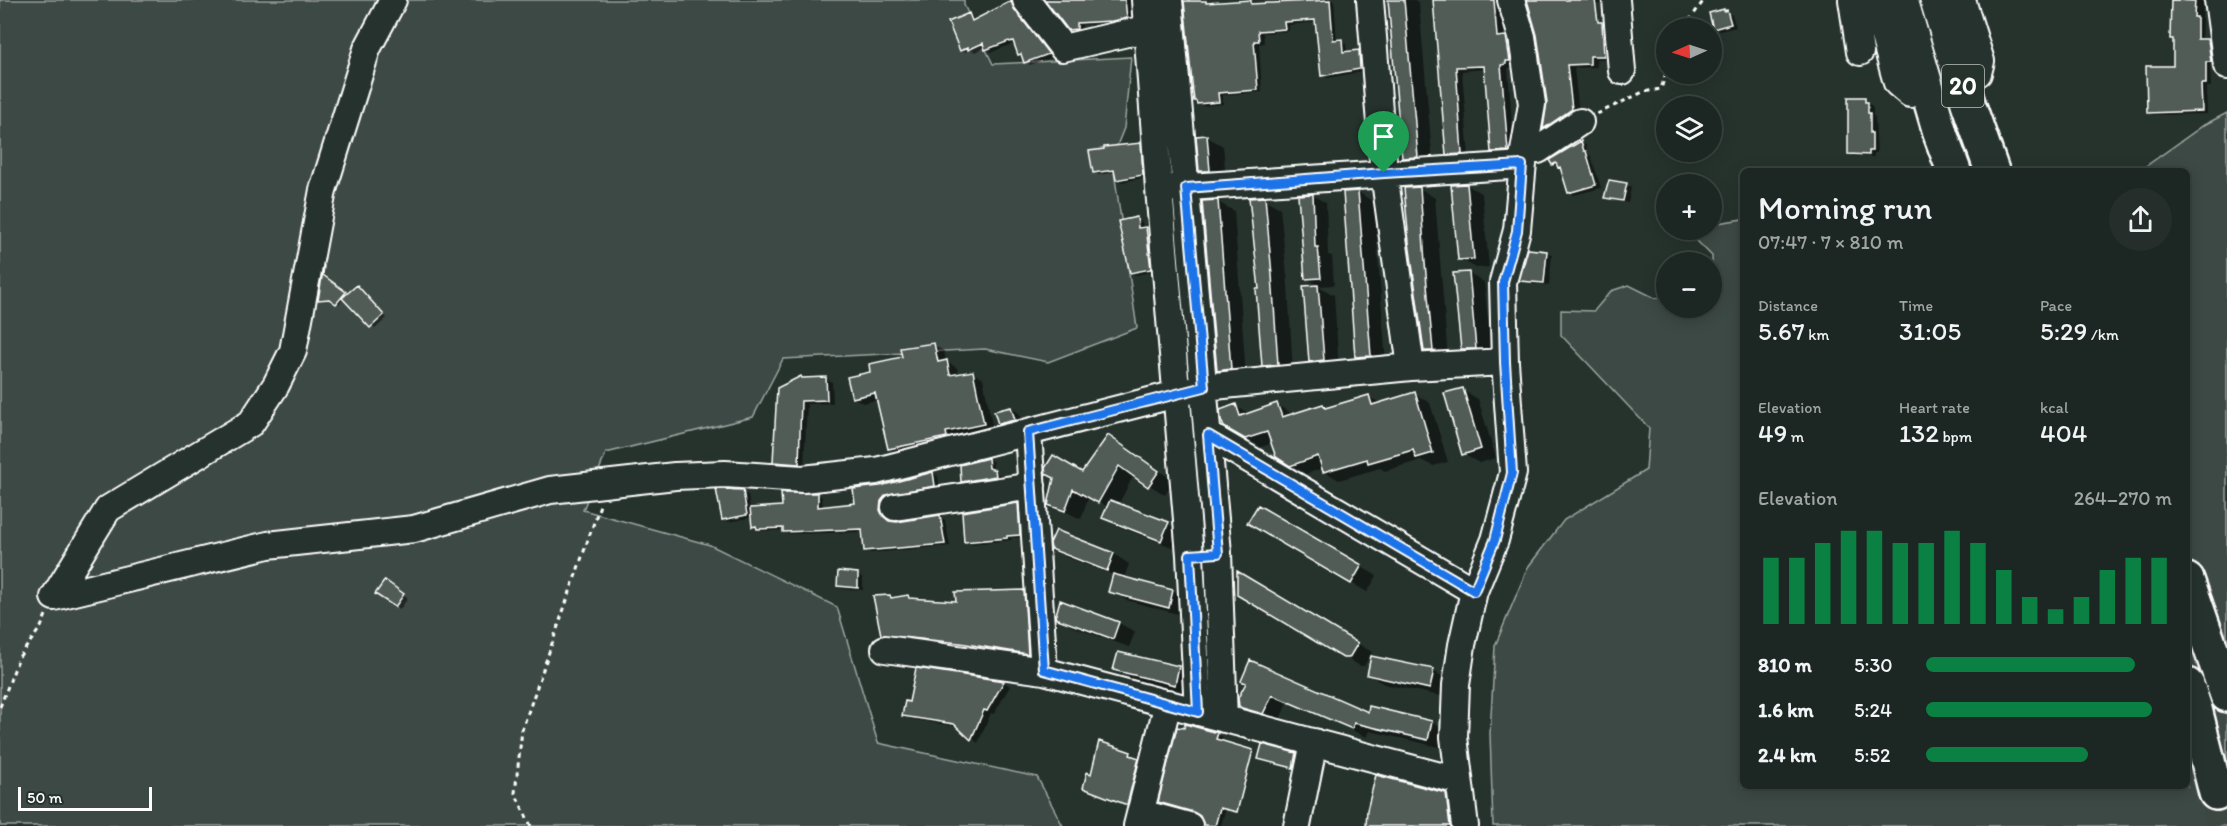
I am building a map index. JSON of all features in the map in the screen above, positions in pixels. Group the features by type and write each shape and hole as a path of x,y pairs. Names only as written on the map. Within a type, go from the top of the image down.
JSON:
{"highway":[{"name":"20","path":"1901,0 1941,136 1953,168"},
{"name":"20","path":"1937,0 1968,103 1991,168"},
{"path":"2190,589 2227,695"},
{"path":"2190,694 2216,793"}],"street":[{"path":"54,597 108,509 251,423 276,385 293,351 323,190 367,49 393,0"},
{"path":"1026,0 1063,48 1140,30 1158,8"},
{"path":"1370,0 1384,173 1411,367"},
{"path":"1465,826 1454,737 1456,685 1474,591 1495,540 1512,473 1503,282 1517,231 1523,158 1532,104 1522,37 1511,0"},
{"path":"1616,0 1622,71"},
{"path":"1852,0 1860,52"},
{"path":"1874,0 1897,83 1910,94"},
{"path":"1962,0 1981,62 1978,73"},
{"path":"2218,0 2227,66"},
{"path":"1158,8 1186,188 1218,553 1224,719"},
{"path":"1158,8 1159,189 1190,555 1198,712"},
{"path":"1159,189 1384,173 1523,158 1580,122"},
{"path":"54,597 268,545 414,529 550,490 725,474 803,479 876,471 1204,387 1411,367 1505,362"},
{"path":"1028,432 1044,670"},
{"path":"1208,435 1474,591"},
{"path":"895,507 1032,486"},
{"path":"1190,555 1218,553"},
{"path":"885,650 1044,670 1459,780"},
{"path":"1168,703 1139,820 1189,826"},
{"path":"1297,826 1314,742"}],"path":[{"path":"1691,18 1704,0"},
{"path":"1580,122 1643,92 1660,89 1662,84"},
{"path":"531,826 515,793 522,729 607,483"},
{"path":"0,707 19,657 40,627 54,597"}],"shaded area":[{"path":"0,0 964,0 964,5 993,64 1131,57 1124,128 1112,158 1137,328 1048,362 985,349 783,359 753,417 606,453 583,510 710,545 837,607 878,743 1037,777 1063,826 0,826"},
{"path":"2227,113 2227,826 1493,826 1490,733 1495,646 1528,567 1564,520 1646,470 1649,428 1561,335 1561,310 1594,311 1611,291 1629,285 1656,298 1656,318 1722,318 1722,252 1708,252 1696,240 1722,240 1722,222 1740,219 1740,789 2190,789 2190,168 2143,168 2204,125"}],"building":[{"path":"1045,0 1125,0 1127,18 1077,23 1077,29 1068,30"},
{"path":"1251,0 1251,4 1330,0 1333,40 1342,39 1343,52 1359,50 1360,69 1321,76 1315,20 1284,22 1285,29 1258,31 1259,41 1254,41 1258,90 1218,93 1219,102 1197,104 1194,101 1184,1 1206,1 1206,3"},
{"path":"1388,0 1404,0 1418,157 1402,158"},
{"path":"1433,0 1494,0 1497,37 1506,36 1510,61 1501,65 1508,151 1491,152 1484,66 1456,67 1462,154 1446,155"},
{"path":"1527,0 1595,0 1598,22 1602,22 1604,56 1590,56 1590,64 1567,65 1572,109 1543,129 1547,102 1537,35"},
{"path":"2171,0 2195,1 2194,17 2197,17 2197,39 2208,39 2211,62 2206,62 2206,84 2201,84 2202,111 2147,113 2146,66 2173,66 2173,39 2170,39"},
{"path":"1011,1 1014,9 1049,54 1024,63 1013,41 985,50 983,43 960,51 948,22 969,13 972,21"},
{"path":"1727,10 1731,24 1722,26 1722,18 1710,18 1709,13"},
{"path":"1848,97 1865,97 1865,102 1868,102 1870,133 1872,133 1872,151 1869,151 1869,155 1848,154"},
{"path":"1207,135 1210,171 1199,171 1196,136"},
{"path":"1581,141 1596,185 1568,193 1560,167 1558,168 1556,163 1552,165 1549,160"},
{"path":"1141,143 1143,175 1116,180 1114,170 1093,173 1089,151"},
{"path":"1609,180 1627,183 1623,201 1604,198"},
{"path":"1467,184 1474,259 1458,260 1451,185"},
{"path":"1420,187 1433,351 1424,351 1404,188"},
{"path":"1358,191 1371,356 1355,357 1343,192"},
{"path":"1313,194 1315,247 1318,247 1321,278 1305,279 1298,195"},
{"path":"1265,197 1278,365 1262,366 1256,289 1259,289 1249,198"},
{"path":"1218,200 1231,369 1217,371 1202,201"},
{"path":"1137,217 1138,228 1146,227 1151,269 1130,273 1118,221"},
{"path":"1528,249 1547,251 1544,283 1519,281"},
{"path":"324,265 323,275 346,292 336,304 329,299 318,300"},
{"path":"1469,272 1476,349 1461,349 1453,273"},
{"path":"357,285 384,315 370,328 342,298"},
{"path":"1318,285 1324,360 1309,362 1303,286"},
{"path":"934,343 938,362 947,360 950,375 973,371 984,424 946,432 947,437 888,449 875,393 852,398 847,377 870,372 869,364 902,357 900,348"},
{"path":"801,376 802,378 826,377 827,400 801,401 799,464 773,462 777,388"},
{"path":"1463,388 1481,449 1462,455 1444,393"},
{"path":"1415,392 1433,453 1416,458 1413,450 1368,463 1367,459 1323,472 1318,456 1290,466 1276,457 1267,432 1245,439 1224,427 1221,420 1220,410 1236,404 1240,416 1277,403 1282,417 1323,404 1325,408 1369,395 1372,405"},
{"path":"1011,407 1015,420 998,424 994,411"},
{"path":"1108,435 1159,471 1148,487 1119,466 1098,503 1073,489 1065,511 1048,505 1054,478 1046,474 1045,468 1053,455 1082,472"},
{"path":"988,458 989,468 995,470 996,476 961,482 960,465"},
{"path":"933,472 935,486 886,495 881,501 880,510 889,521 897,522 940,515 945,544 864,551 862,529 783,532 783,528 757,529 756,526 752,527 750,508 782,506 781,493 818,493 818,507 855,503 853,489 880,486"},
{"path":"716,489 743,490 747,515 722,520"},
{"path":"1110,500 1169,522 1161,541 1102,518"},
{"path":"1018,503 1020,535 964,542 962,512"},
{"path":"1258,505 1362,565 1351,584 1247,523"},
{"path":"1056,530 1114,553 1107,571 1051,549 1050,543"},
{"path":"838,571 858,573 858,588 837,586"},
{"path":"1237,571 1358,643 1349,658 1343,658 1237,595"},
{"path":"1113,574 1173,590 1169,608 1108,592"},
{"path":"385,580 404,594 395,607 375,594"},
{"path":"1024,590 1028,654 960,643 881,635 873,596 890,595 891,598 908,595 909,598 956,601 955,592"},
{"path":"1060,600 1119,622 1113,639 1055,618"},
{"path":"1118,652 1179,666 1175,685 1113,670"},
{"path":"1371,656 1434,669 1430,689 1367,675"},
{"path":"1250,660 1368,712 1369,706 1432,721 1428,740 1354,723 1352,729 1272,695 1263,714 1242,708 1239,706 1238,698 1246,683 1241,681"},
{"path":"916,668 1004,681 987,711 984,710 971,740 954,724 902,716 905,701 909,702"},
{"path":"1185,724 1218,733 1216,739 1253,750 1237,812 1220,808 1215,826 1204,825 1200,816 1193,812 1158,802 1177,727 1184,728"},
{"path":"1099,741 1131,752 1130,755 1139,758 1127,805 1083,788 1087,772 1091,774"},
{"path":"1262,744 1296,753 1293,768 1258,759"},
{"path":"1376,775 1446,793 1450,826 1366,826 1367,810"}],"tunnel":[{"path":"2216,793 2222,826"}],"route":[{"path":"1522,165 1517,231 1503,282 1512,473 1495,540 1474,591 1208,435 1218,553 1190,555 1198,712 1044,670 1028,432 1204,387 1186,188 1384,173 1522,165"}]}
